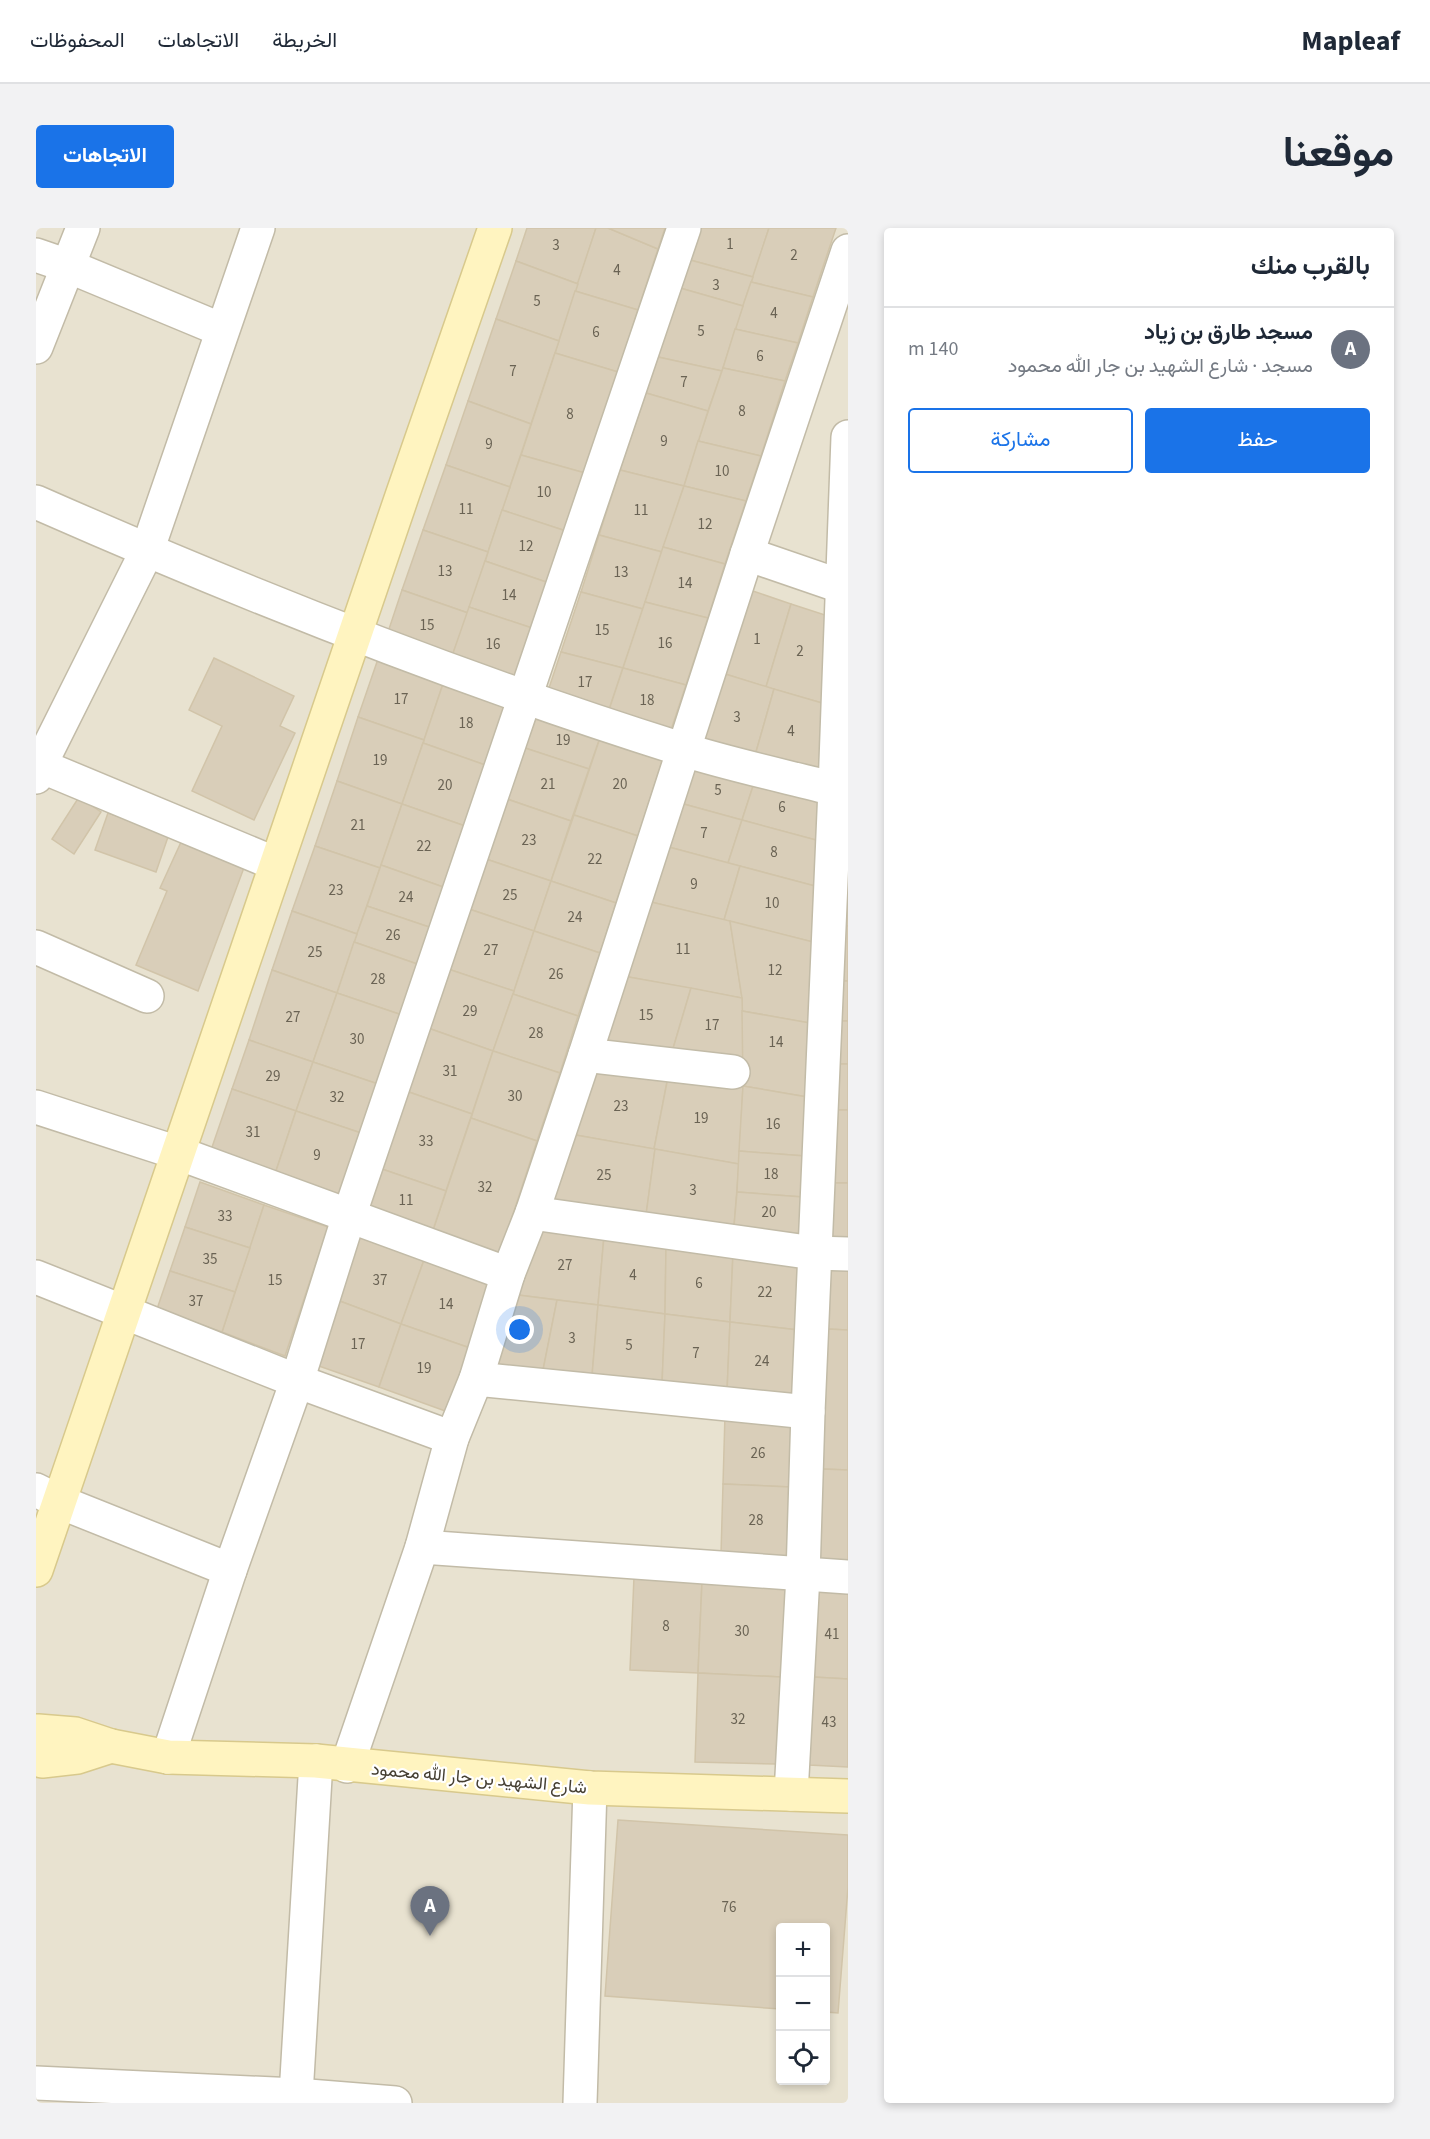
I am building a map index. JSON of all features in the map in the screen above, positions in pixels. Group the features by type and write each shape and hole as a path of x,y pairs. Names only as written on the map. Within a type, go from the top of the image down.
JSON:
{"street":[{"path":"36,347 82,228"},
{"path":"258,228 147,551 37,769 276,864"},
{"path":"36,1570 48,1496 124,1312 495,228"},
{"path":"168,1757 230,1570 297,1381 349,1216 684,228"},
{"path":"296,2095 331,1763 422,1547 452,1438 476,1379 508,1274 532,1213 848,251"},
{"path":"36,255 222,330"},
{"path":"791,1794 803,1575 814,1253 842,789 843,587 848,437"},
{"path":"36,502 147,551 355,634 526,698 684,750 842,789"},
{"path":"747,554 843,587"},
{"path":"36,947 147,996"},
{"path":"585,1054 733,1072"},
{"path":"37,1110 178,1153 508,1274"},
{"path":"532,1213 814,1253 848,1254"},
{"path":"36,1277 297,1381 452,1438"},
{"path":"476,1379 807,1412"},
{"path":"48,1496 230,1570"},
{"path":"422,1547 848,1577"},
{"name":"شارع الشهيد بن جار الله محمود","path":"38,1748 77,1757 111,1746 168,1757 331,1763 590,1788 848,1796"},
{"path":"580,2103 590,1788"},
{"path":"36,2083 296,2095 395,2103"}],"shaded area":[{"path":"36,228 848,228 848,2103 36,2103"}],"building":[{"path":"527,228 596,228 578,284 516,261"},
{"path":"596,228 608,228 658,249 638,310 575,291"},
{"path":"608,228 665,228 658,249"},
{"path":"700,228 769,228 753,277 690,260"},
{"path":"769,228 836,228 813,297 751,282"},
{"path":"690,260 753,277 743,306 680,288"},
{"path":"516,261 578,284 559,341 496,319"},
{"path":"751,282 813,297 798,343 735,329"},
{"path":"680,288 743,306 722,371 658,357"},
{"path":"575,291 638,310 618,372 555,353"},
{"path":"496,319 559,341 531,424 468,401"},
{"path":"735,329 798,343 785,381 723,368"},
{"path":"555,353 618,372 585,473 521,455"},
{"path":"658,357 722,371 708,411 646,393"},
{"path":"723,368 785,381 761,456 698,441"},
{"path":"646,393 708,411 684,486 620,470"},
{"path":"468,401 531,424 510,487 446,465"},
{"path":"698,441 761,456 746,501 684,486"},
{"path":"521,455 585,473 566,531 502,510"},
{"path":"446,465 510,487 488,552 423,530"},
{"path":"620,470 684,486 662,552 599,535"},
{"path":"684,486 746,501 725,564 663,547"},
{"path":"502,510 566,531 549,583 485,561"},
{"path":"423,530 488,552 468,613 402,590"},
{"path":"599,535 662,552 643,609 581,592"},
{"path":"663,547 725,564 708,618 645,602"},
{"path":"485,561 549,583 535,629 469,607"},
{"path":"402,590 468,613 451,659 386,638"},
{"path":"750,590 791,604 766,687 722,673"},
{"path":"581,592 643,609 623,668 561,652"},
{"path":"645,602 708,618 686,685 623,668"},
{"path":"791,604 825,615 822,703 766,687"},
{"path":"469,607 535,629 517,682 451,659"},
{"path":"561,652 623,668 607,716 546,697"},
{"path":"214,658 294,696 280,726 295,733 254,820 192,791 222,726 189,710"},
{"path":"378,659 444,681 424,740 358,717"},
{"path":"623,668 686,685 669,736 607,716"},
{"path":"722,673 774,689 754,759 699,744"},
{"path":"444,681 510,704 488,766 423,743"},
{"path":"774,689 822,703 820,777 754,759"},
{"path":"538,712 602,732 589,769 525,748"},
{"path":"358,717 424,740 402,804 337,781"},
{"path":"602,732 665,752 638,836 574,815"},
{"path":"423,743 488,766 468,827 402,804"},
{"path":"525,748 589,769 571,821 507,799"},
{"path":"694,760 756,777 742,820 680,803"},
{"path":"756,777 819,794 816,840 742,820"},
{"path":"337,781 402,804 380,868 315,846"},
{"path":"79,797 101,812 74,854 52,839"},
{"path":"507,799 571,821 551,881 486,859"},
{"path":"680,803 742,820 728,863 665,846"},
{"path":"402,804 468,827 446,888 381,865"},
{"path":"108,813 169,834 156,872 95,850"},
{"path":"574,815 638,836 616,903 551,881"},
{"path":"742,820 816,840 815,886 728,863"},
{"path":"182,840 245,865 198,991 136,965 167,891 160,888"},
{"path":"315,846 380,868 357,934 292,911"},
{"path":"665,846 740,866 724,920 647,901"},
{"path":"848,857 848,926 844,926"},
{"path":"486,859 551,881 534,931 469,909"},
{"path":"381,865 446,888 432,928 367,906"},
{"path":"740,866 815,886 813,942 724,920"},
{"path":"551,881 616,903 600,953 534,931"},
{"path":"647,901 730,921 742,998 623,976"},
{"path":"367,906 432,928 420,965 354,942"},
{"path":"469,909 534,931 514,991 448,969"},
{"path":"292,911 357,934 337,993 272,970"},
{"path":"730,921 813,942 810,1023 742,1011"},
{"path":"844,926 848,926 848,981 842,981"},
{"path":"534,931 600,953 578,1016 513,994"},
{"path":"354,942 420,965 402,1015 337,993"},
{"path":"448,969 514,991 493,1051 428,1028"},
{"path":"272,970 337,993 313,1062 249,1040"},
{"path":"623,976 691,988 672,1052 601,1042"},
{"path":"842,981 848,981 848,1021 840,1021"},
{"path":"691,988 742,998 744,1062 672,1052"},
{"path":"337,993 402,1015 378,1084 313,1062"},
{"path":"513,994 578,1016 560,1073 493,1051"},
{"path":"742,1011 810,1023 807,1097 743,1086"},
{"path":"840,1021 848,1021 848,1064 838,1064"},
{"path":"428,1028 493,1051 472,1114 406,1091"},
{"path":"249,1040 313,1062 296,1111 232,1089"},
{"path":"493,1051 560,1073 537,1141 471,1118"},
{"path":"313,1062 378,1084 361,1133 296,1111"},
{"path":"838,1064 848,1064 848,1110 836,1110"},
{"path":"593,1067 668,1077 654,1149 570,1134"},
{"path":"668,1077 743,1086 739,1164 654,1149"},
{"path":"743,1086 807,1097 805,1156 739,1151"},
{"path":"232,1089 296,1111 274,1177 210,1153"},
{"path":"406,1091 472,1114 446,1191 379,1168"},
{"path":"836,1110 848,1110 848,1183 833,1183"},
{"path":"296,1111 361,1133 337,1200 274,1177"},
{"path":"471,1118 537,1141 499,1257 432,1233"},
{"path":"570,1134 655,1149 646,1215 548,1201"},
{"path":"655,1149 739,1164 734,1226 646,1215"},
{"path":"739,1151 805,1156 803,1197 737,1192"},
{"path":"379,1168 446,1191 432,1233 365,1209"},
{"path":"200,1182 264,1205 250,1248 185,1227"},
{"path":"833,1183 848,1183 848,1245 831,1245"},
{"path":"737,1192 803,1197 802,1234 734,1226"},
{"path":"264,1205 328,1227 285,1356 222,1332"},
{"path":"541,1226 604,1236 598,1305 518,1295"},
{"path":"185,1227 250,1248 235,1292 170,1271"},
{"path":"358,1236 424,1260 401,1324 337,1300"},
{"path":"604,1236 666,1246 665,1314 598,1305"},
{"path":"666,1246 733,1253 730,1322 665,1314"},
{"path":"733,1253 800,1261 798,1330 730,1322"},
{"path":"424,1260 490,1284 470,1348 401,1324"},
{"path":"829,1266 848,1267 848,1330 827,1329"},
{"path":"170,1271 235,1292 222,1332 157,1309"},
{"path":"518,1295 557,1300 543,1370 494,1364"},
{"path":"337,1300 401,1324 379,1387 316,1365"},
{"path":"557,1300 598,1305 592,1376 543,1370"},
{"path":"598,1305 665,1314 662,1384 592,1376"},
{"path":"665,1314 730,1322 727,1392 662,1384"},
{"path":"730,1322 798,1330 794,1400 727,1392"},
{"path":"401,1324 470,1348 448,1412 379,1387"},
{"path":"827,1329 848,1330 848,1470 822,1469"},
{"path":"725,1415 793,1421 791,1487 723,1484"},
{"path":"822,1469 848,1470 848,1561 819,1560"},
{"path":"723,1484 791,1487 788,1558 721,1554"},
{"path":"634,1577 702,1582 698,1673 630,1670"},
{"path":"702,1582 786,1588 781,1677 698,1673"},
{"path":"818,1591 848,1592 848,1679 813,1677"},
{"path":"698,1673 781,1677 777,1764 695,1762"},
{"path":"813,1677 848,1679 848,1767 809,1765"},
{"path":"618,1820 848,1835 848,1887 838,2013 830,2012 830,1923 776,1923 776,2009 605,1996"}],"place":[{"name":"مسجد طارق بن زياد","path":"430,1936"}]}
